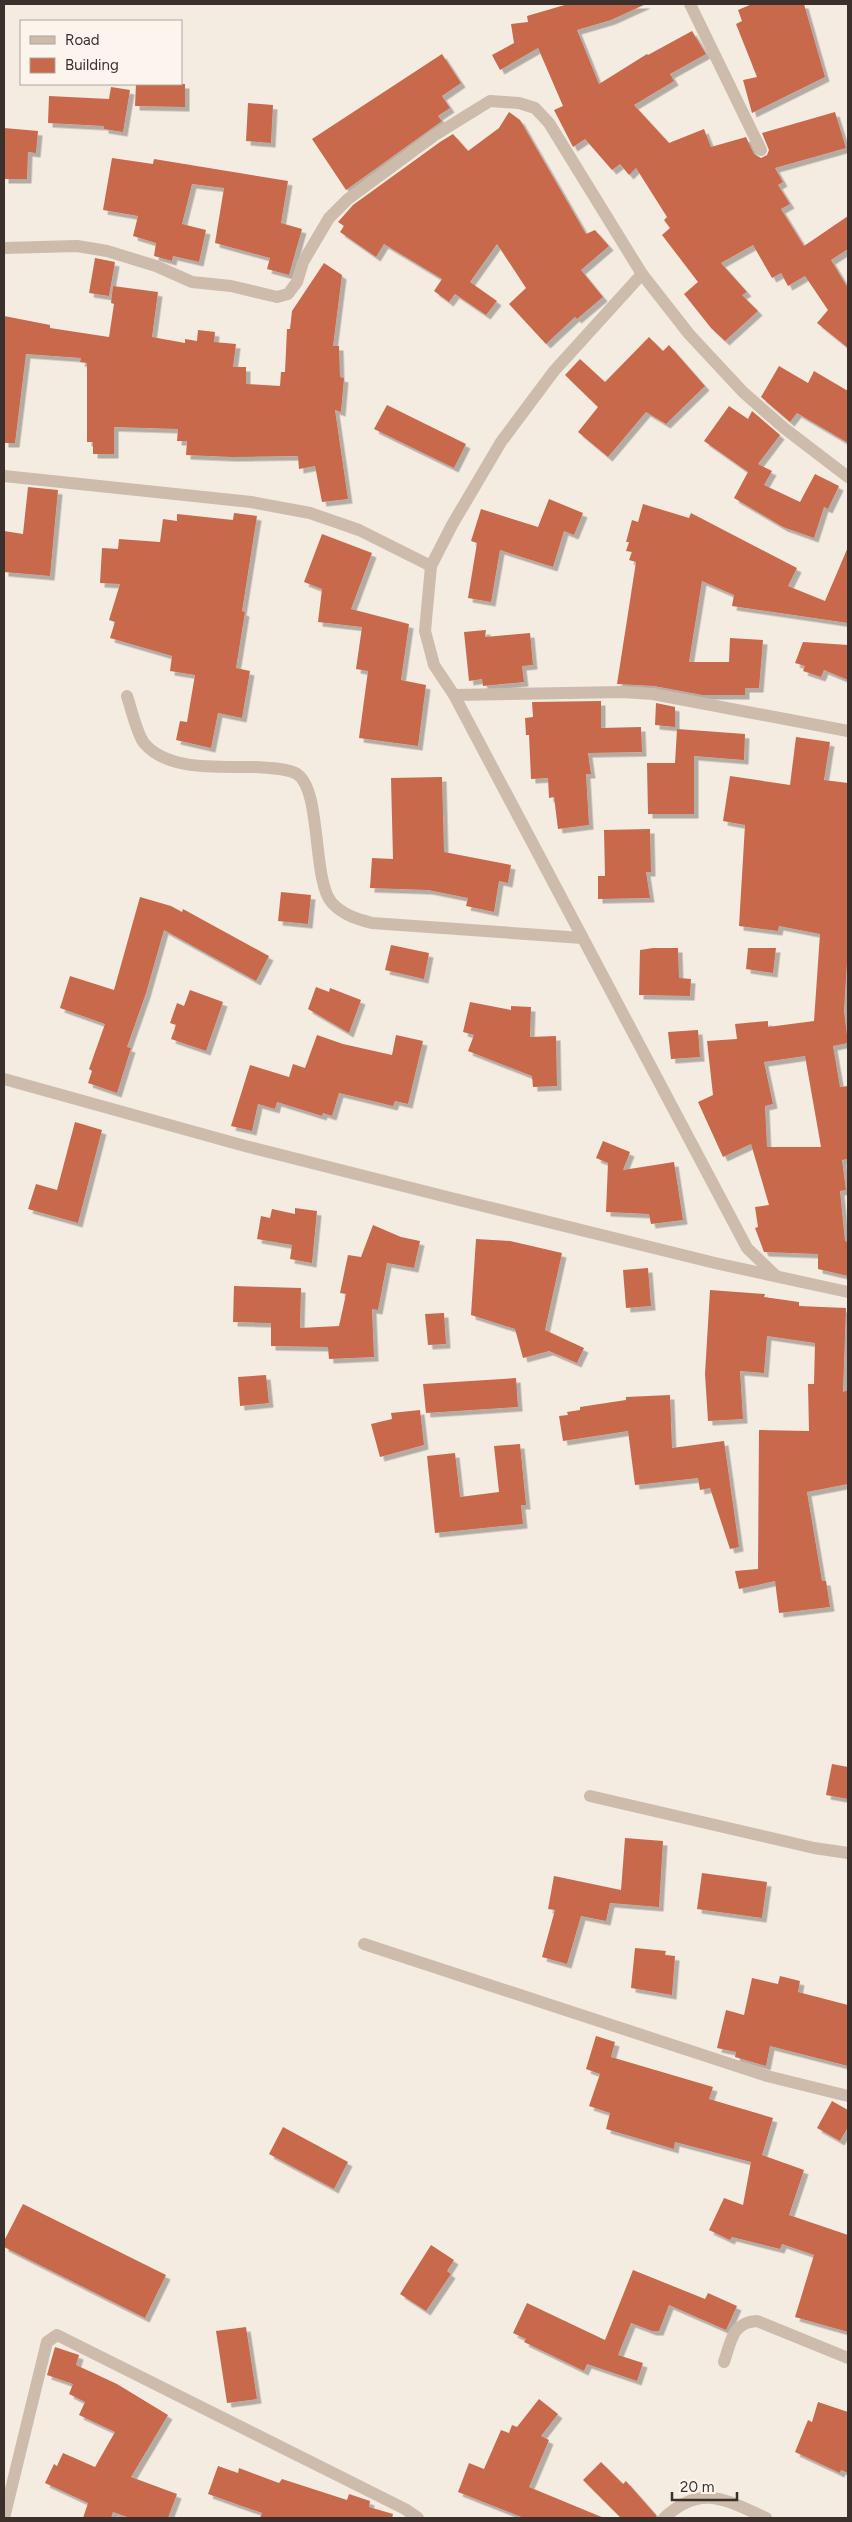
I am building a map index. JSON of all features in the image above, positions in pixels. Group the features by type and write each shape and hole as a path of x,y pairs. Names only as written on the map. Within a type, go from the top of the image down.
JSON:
{"street":[{"path":"690,4 761,150"},
{"path":"4,248 77,246 107,251 156,266 192,282 231,286 277,297 288,294 297,282 303,262 329,218 348,199 435,134 490,101 519,103 534,108 549,123 642,274 689,334 743,392 784,428 848,476"},
{"path":"642,274 554,371 501,442 452,525 431,566 425,631 434,665 454,695 747,1248 775,1275"},
{"path":"4,476 251,502 310,513 359,530 431,566"},
{"path":"454,695 623,692 653,694 848,731"},
{"path":"127,696 143,742 162,757 187,764 270,768 297,774 308,788 324,881 330,902 342,913 372,923 582,938"},
{"path":"4,1079 245,1146 432,1194 715,1264 775,1275 848,1292"},
{"path":"590,1796 814,1848 848,1853"},
{"path":"364,1944 767,2076 848,2096"},
{"path":"724,2362 737,2328 745,2321 757,2321 848,2358"},
{"path":"4,2518 47,2342 57,2335 405,2509 418,2518"},
{"path":"664,2518 674,2509 706,2496 726,2500 766,2518"}],"building":[{"path":"568,4 646,4 611,20 577,30 599,84 647,54 692,31 706,54 670,74 674,81 634,105 669,143 704,129 711,147 746,137 754,154 761,158 767,155 769,150 762,133 835,112 846,148 775,168 783,182 778,185 790,204 781,209 804,246 848,216 848,249 831,260 848,288 848,348 817,323 828,310 805,276 788,286 781,273 772,278 753,245 721,263 747,292 742,295 758,311 725,341 711,328 684,294 698,282 662,235 670,228 664,220 667,217 636,168 629,175 620,164 612,170 585,139 573,147 554,110 563,106 538,48 500,70 492,55 514,43 511,24 528,22 527,16"},
{"path":"752,4 804,4 825,77 752,113 743,80 757,77 736,24 742,21 738,10"},
{"path":"442,54 461,83 442,96 450,108 438,116 442,121 346,190 312,139"},
{"path":"185,84 185,107 135,106 136,85"},
{"path":"111,87 130,90 123,132 104,129 104,126 48,123 49,96 109,99"},
{"path":"248,103 273,105 271,143 246,141"},
{"path":"509,112 520,120 586,234 595,230 609,246 581,270 603,297 577,319 575,317 546,344 509,304 526,288 497,244 470,282 497,301 486,315 455,294 449,302 434,291 442,279 384,244 376,257 340,232 344,226 338,222 353,205 440,142 453,134 468,151 499,128"},
{"path":"4,128 38,131 36,153 28,152 27,179 4,179"},
{"path":"112,158 153,164 154,159 288,181 281,223 302,229 289,275 267,269 270,258 215,243 224,188 192,184 182,224 206,230 199,262 173,256 172,261 154,256 156,243 133,236 138,216 103,210"},
{"path":"95,258 115,262 109,296 89,293"},
{"path":"324,263 342,275 333,346 339,346 340,377 344,378 341,412 335,410 348,499 322,502 315,466 299,469 298,456 232,457 186,455 187,441 177,441 178,429 114,427 114,454 93,454 93,442 87,442 87,363 80,362 81,358 26,354 15,443 4,443 4,316 50,325 50,328 109,337 114,304 111,303 113,286 158,292 152,337 185,343 185,339 197,341 198,330 215,332 214,342 236,344 233,367 246,367 246,384 280,386 281,372 285,372 287,329 290,329 292,311"},
{"path":"649,337 663,351 669,345 705,386 666,424 646,412 608,457 578,432 598,407 565,375 580,359 605,382"},
{"path":"779,366 808,383 814,371 848,391 848,443 797,413 790,422 761,397"},
{"path":"387,405 466,444 454,468 374,429"},
{"path":"729,406 748,419 752,411 780,435 758,464 772,471 764,485 800,502 815,474 839,486 828,509 824,507 814,538 783,527 734,498 748,472 704,441"},
{"path":"28,487 58,490 50,576 4,572 4,531 23,534"},
{"path":"549,499 583,513 574,535 564,531 553,567 500,550 491,602 468,598 477,543 471,541 481,509 538,527"},
{"path":"643,504 689,518 691,513 797,568 788,586 825,601 848,547 848,623 732,606 734,595 702,581 689,662 729,662 730,638 763,640 759,688 745,688 745,695 702,695 654,686 617,684 636,562 629,560 632,552 626,551 629,542 626,542 632,520 638,522"},
{"path":"234,513 257,516 242,611 245,612 236,668 250,671 242,718 218,713 211,748 176,740 180,721 187,722 195,675 170,671 172,656 110,638 115,622 109,620 120,584 100,583 102,548 118,549 119,539 160,542 163,519 177,521 177,514 233,520"},
{"path":"322,534 372,553 351,609 409,624 401,680 426,685 418,746 359,738 368,671 356,669 362,627 318,622 322,589 304,582"},
{"path":"486,630 485,637 530,633 533,665 522,666 524,682 483,686 482,679 469,681 464,632"},
{"path":"803,642 848,645 848,680 824,670 821,677 803,671 805,666 795,663"},
{"path":"601,701 601,728 641,727 642,752 588,753 591,774 586,774 589,825 558,829 554,797 549,798 548,778 531,779 529,735 526,735 525,718 533,717 532,702"},
{"path":"656,703 675,707 675,727 655,725"},
{"path":"677,729 745,734 744,760 694,756 694,814 648,814 647,763 675,763"},
{"path":"796,737 830,742 824,780 848,783 848,946 844,1011 848,1043 833,1046 840,1087 848,1086 848,1159 842,1160 846,1190 840,1191 845,1241 848,1242 848,1276 818,1269 818,1254 764,1252 755,1228 758,1227 755,1207 769,1205 751,1144 723,1157 698,1102 713,1095 707,1041 737,1039 735,1024 768,1021 768,1027 814,1021 820,934 779,926 778,931 739,926 745,825 723,821 730,776 790,785","holes":["805,1056 821,1147 767,1147 765,1106 773,1104 764,1062"]},
{"path":"442,777 444,852 511,865 508,883 499,881 494,912 466,906 468,898 428,890 370,888 372,858 393,859 391,778"},
{"path":"650,829 651,872 646,872 650,898 598,899 598,876 605,876 604,830"},
{"path":"281,892 311,895 308,924 278,921"},
{"path":"140,897 171,906 182,912 183,909 269,956 256,981 164,930 146,993 127,1047 131,1048 117,1093 88,1083 92,1071 89,1069 105,1024 60,1008 70,976 114,990"},
{"path":"391,945 429,953 424,979 385,970"},
{"path":"678,948 679,978 691,979 690,996 639,995 640,950"},
{"path":"748,948 776,948 773,973 746,969"},
{"path":"316,987 329,992 330,988 361,1000 349,1033 308,1009"},
{"path":"190,990 223,1002 206,1051 171,1039 176,1025 170,1023 177,1003 184,1006"},
{"path":"470,1002 511,1010 511,1006 531,1007 530,1037 556,1036 557,1086 533,1087 532,1076 468,1051 474,1035 463,1032"},
{"path":"698,1030 700,1057 671,1059 668,1032"},
{"path":"317,1035 343,1044 392,1055 396,1035 423,1041 408,1104 395,1101 393,1106 339,1093 332,1116 323,1113 322,1116 277,1102 275,1109 258,1104 252,1131 231,1126 250,1065 289,1077 293,1064 305,1068"},
{"path":"75,1122 102,1130 78,1223 28,1209 36,1184 57,1190"},
{"path":"603,1141 630,1152 623,1170 674,1162 683,1220 651,1224 649,1214 606,1212 608,1163 596,1158"},
{"path":"295,1208 317,1211 312,1263 290,1259 292,1245 257,1239 261,1216 270,1218 272,1209 295,1214"},
{"path":"373,1225 401,1237 420,1241 414,1268 387,1263 378,1310 372,1309 374,1357 329,1359 328,1347 271,1346 271,1323 233,1322 234,1286 301,1288 300,1328 339,1326 346,1294 340,1293 348,1255 361,1257"},
{"path":"476,1239 510,1241 562,1253 545,1330 584,1348 577,1363 549,1351 523,1358 515,1329 471,1315"},
{"path":"648,1268 651,1306 626,1308 623,1270"},
{"path":"710,1290 765,1294 764,1297 799,1302 799,1306 846,1308 843,1392 848,1390 848,1484 807,1492 822,1581 826,1581 830,1607 779,1613 775,1581 739,1589 735,1571 758,1569 759,1430 809,1431 808,1384 814,1384 815,1343 767,1336 764,1373 740,1371 743,1419 708,1421 705,1374"},
{"path":"444,1313 446,1344 428,1345 425,1314"},
{"path":"266,1375 269,1403 240,1406 238,1377"},
{"path":"516,1378 518,1407 426,1413 423,1384"},
{"path":"670,1395 672,1448 724,1441 739,1547 730,1549 710,1488 700,1490 698,1478 635,1485 628,1431 563,1441 559,1416 568,1415 567,1412 580,1410 580,1407 626,1400 626,1397"},
{"path":"420,1410 424,1445 380,1457 371,1424 392,1419 391,1413"},
{"path":"520,1444 526,1505 521,1505 523,1524 435,1533 427,1456 455,1453 460,1497 499,1492 494,1446"},
{"path":"832,1764 848,1767 848,1799 826,1795"},
{"path":"625,1838 663,1841 659,1907 610,1903 606,1921 581,1916 567,1964 542,1957 555,1910 548,1909 554,1876 621,1890"},
{"path":"702,1873 767,1882 762,1918 697,1909"},
{"path":"635,1948 666,1951 665,1955 675,1956 672,1995 631,1988"},
{"path":"780,1976 800,1981 798,1992 848,2005 848,2066 770,2046 766,2066 735,2057 736,2052 717,2048 726,2010 744,2015 752,1978 778,1984"},
{"path":"596,2036 615,2042 611,2057 713,2087 709,2099 773,2118 762,2155 804,2170 789,2215 848,2235 848,2332 795,2317 814,2255 782,2244 780,2249 732,2237 730,2240 709,2230 724,2198 743,2205 751,2162 675,2142 674,2149 606,2129 610,2113 589,2106 600,2074 586,2069"},
{"path":"832,2101 848,2110 848,2127 840,2141 817,2128"},
{"path":"283,2127 348,2162 334,2189 269,2154"},
{"path":"23,2204 166,2275 145,2318 4,2247 4,2241"},
{"path":"431,2245 454,2260 447,2271 451,2274 426,2311 400,2294"},
{"path":"633,2270 705,2299 708,2293 737,2306 726,2330 669,2305 659,2331 652,2331 631,2323 618,2355 643,2363 637,2381 587,2364 584,2371 524,2342 526,2339 513,2333 527,2303 605,2340"},
{"path":"246,2327 257,2399 227,2403 216,2331"},
{"path":"55,2347 79,2355 76,2365 117,2384 168,2415 131,2477 177,2494 168,2518 130,2518 113,2512 111,2518 83,2518 88,2503 45,2483 54,2464 57,2466 63,2453 95,2467 115,2432 79,2415 85,2402 69,2394 73,2384 47,2375"},
{"path":"539,2399 558,2414 541,2436 549,2440 529,2487 604,2518 524,2518 458,2492 469,2463 484,2469 501,2430 509,2433 512,2425 517,2427"},
{"path":"818,2402 848,2412 848,2473 841,2470 840,2473 795,2452 808,2420 812,2422"},
{"path":"601,2462 623,2484 626,2481 656,2515 656,2518 621,2518 583,2480"},
{"path":"218,2466 238,2473 239,2468 279,2483 282,2479 347,2500 349,2494 370,2501 369,2507 393,2514 392,2518 260,2518 262,2513 208,2494"}]}
